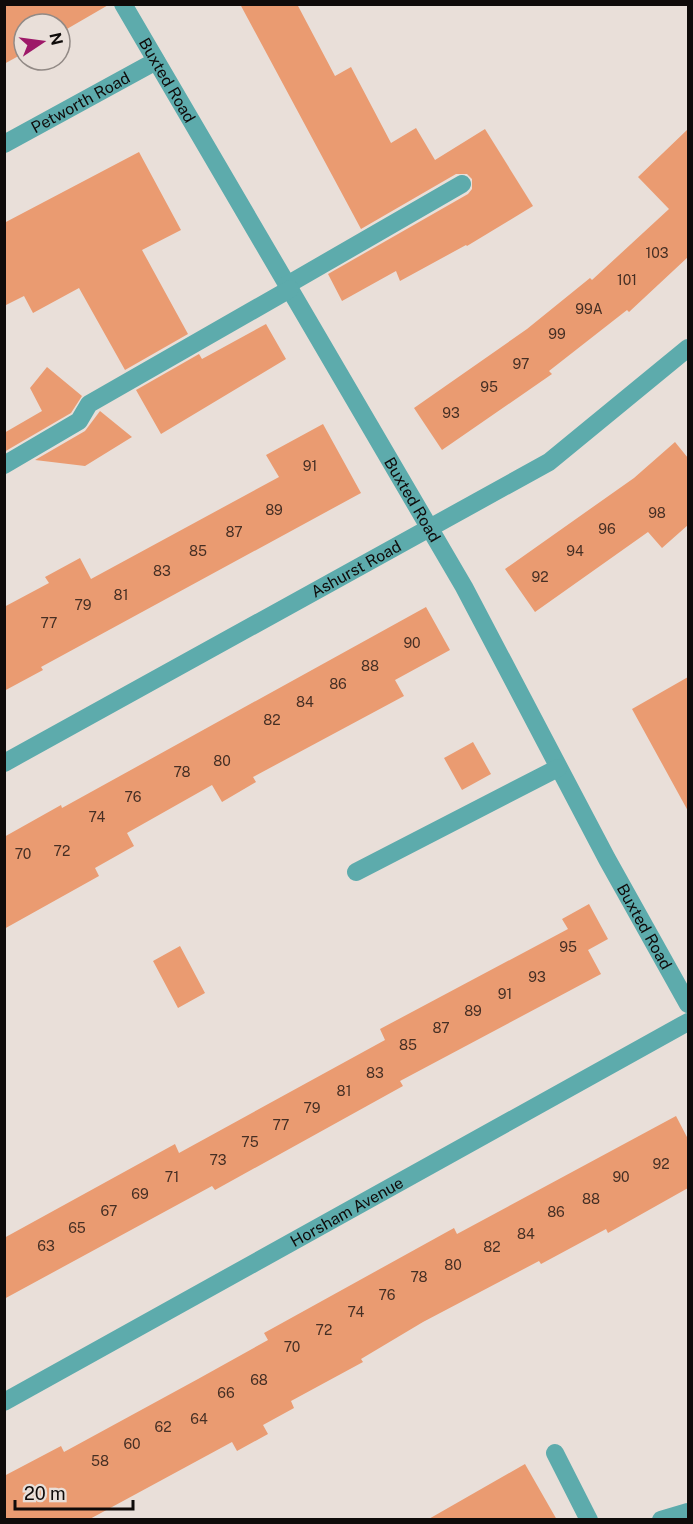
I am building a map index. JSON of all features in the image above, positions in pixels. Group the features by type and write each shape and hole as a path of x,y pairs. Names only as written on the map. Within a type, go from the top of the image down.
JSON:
{"street":[{"name":"Buxted Road","path":"123,4 464,588 558,768 688,1004"},
{"name":"Petworth Road","path":"4,144 156,61"},
{"path":"4,465 79,421 89,404 462,184"},
{"name":"Ashurst Road","path":"4,764 549,462 688,348"},
{"path":"356,872 558,768"},
{"name":"Horsham Avenue","path":"4,1402 688,1022"},
{"path":"555,1453 589,1520"},
{"path":"661,1520 688,1512"}],"building":[{"path":"4,4 110,4 72,26 72,12 12,12 12,60 4,64"},
{"path":"240,4 297,4 335,76 351,67 391,143 416,128 435,160 485,129 533,206 467,246 400,281 396,271 342,301 328,274 468,194 472,189 472,179 467,174 456,174 361,229"},
{"path":"688,129 688,257 629,312 627,310 549,371 552,374 442,450 414,408 527,329 590,278 592,280 669,209 638,177"},
{"path":"139,152 181,230 142,250 188,334 125,370 79,288 33,313 24,296 4,306 4,223"},
{"path":"266,324 286,359 161,434 136,390 199,354 202,359"},
{"path":"47,367 82,396 71,413 4,452 4,433 42,411 30,388"},
{"path":"100,411 132,437 85,466 35,460 85,431"},
{"path":"323,424 361,493 41,667 43,670 4,691 4,607 49,583 45,577 80,558 91,579 279,477 266,455"},
{"path":"675,442 688,458 688,525 662,548 648,532 535,612 505,569 634,478"},
{"path":"426,607 450,650 395,680 404,696 253,777 256,782 222,802 212,785 127,833 134,846 95,868 99,876 4,929 4,837 61,805 62,808"},
{"path":"688,677 688,811 632,709"},
{"path":"473,742 491,774 462,790 444,758"},
{"path":"589,904 608,939 588,950 601,974 400,1081 403,1086 215,1190 212,1186 4,1299 4,1238 175,1144 179,1153 385,1040 380,1029 568,929 562,919"},
{"path":"180,946 205,993 178,1008 153,961"},
{"path":"676,1116 688,1139 688,1188 608,1233 606,1229 541,1264 539,1261 423,1322 361,1359 363,1362 291,1401 294,1408 263,1425 268,1434 237,1451 232,1442 88,1520 4,1520 4,1476 61,1446 64,1452 268,1340 264,1333 454,1228 457,1234"},
{"path":"525,1464 557,1520 427,1520"}]}
